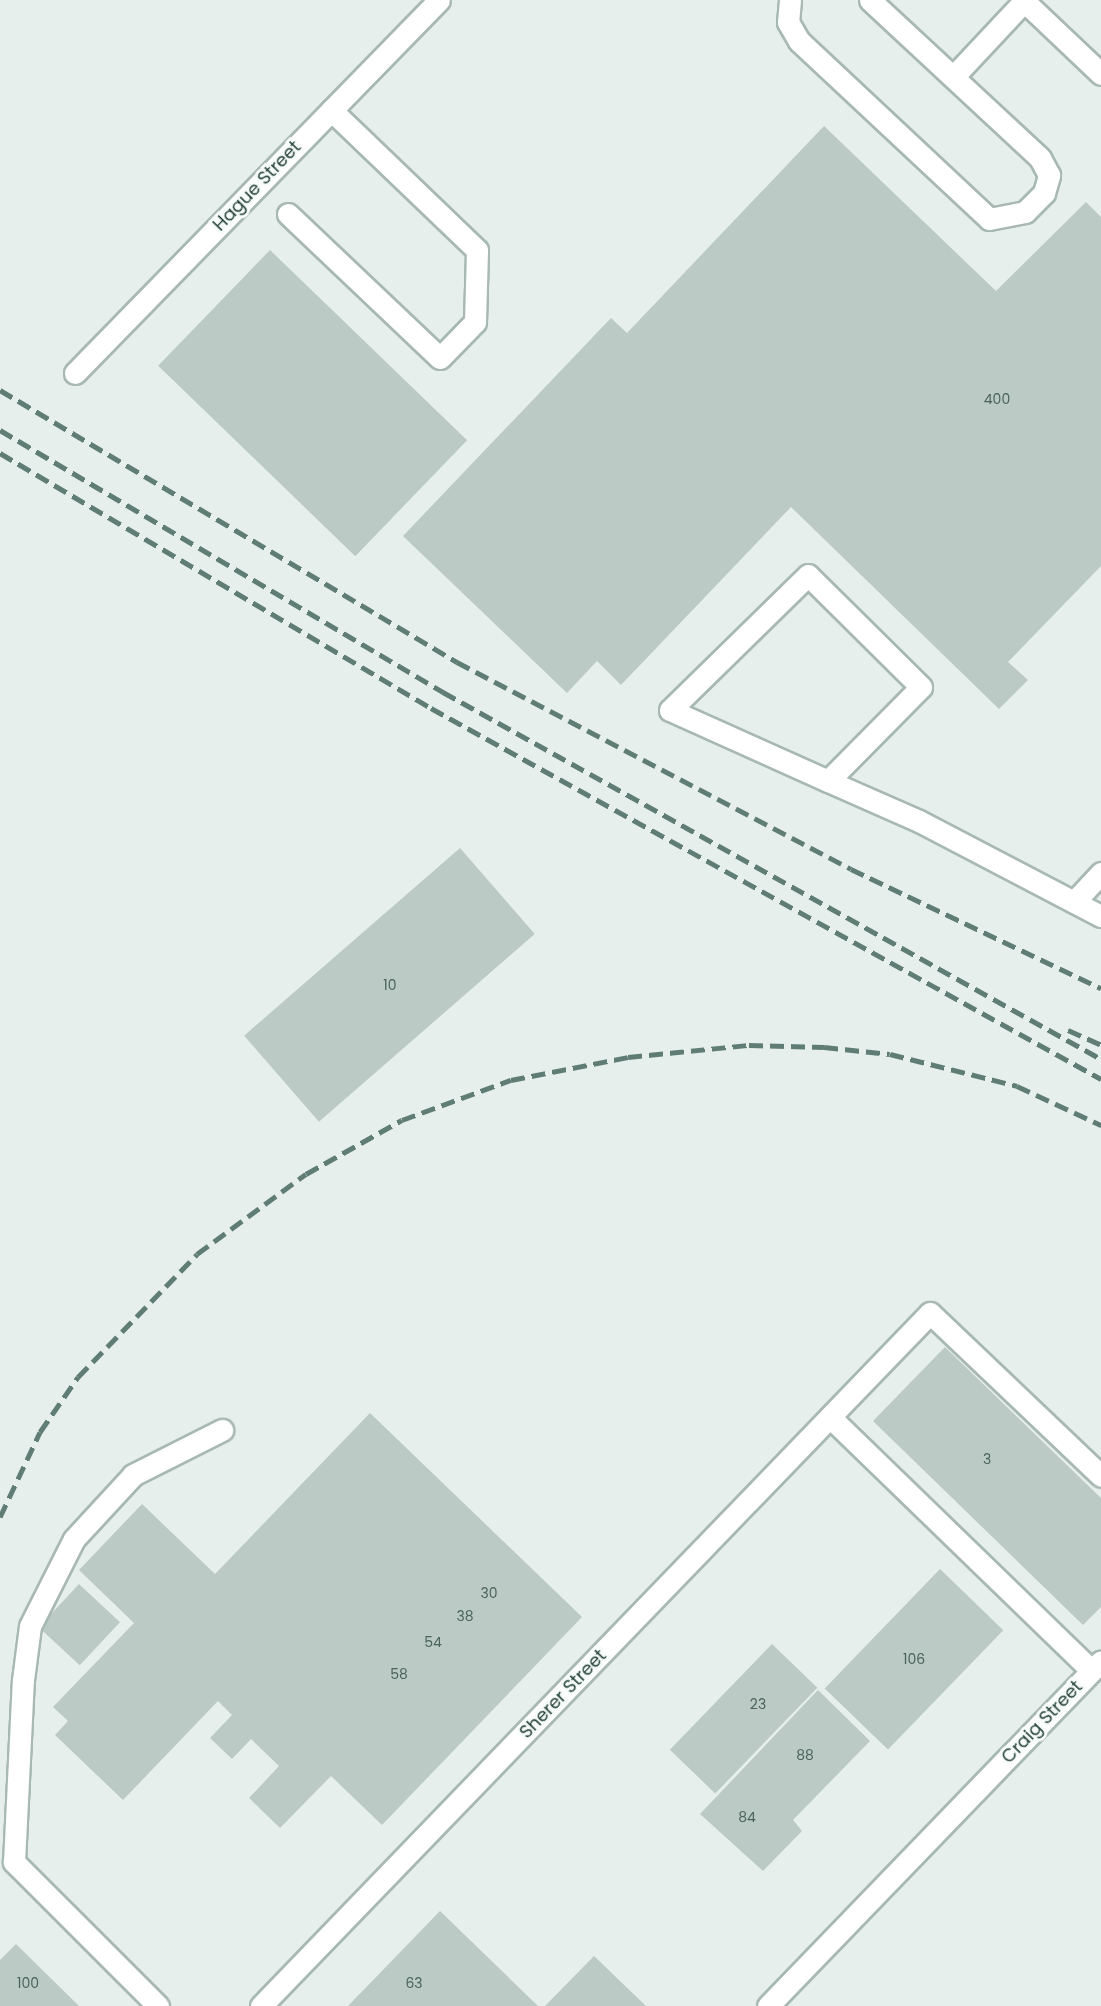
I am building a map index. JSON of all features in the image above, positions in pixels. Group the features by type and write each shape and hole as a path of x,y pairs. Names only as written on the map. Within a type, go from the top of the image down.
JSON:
{"street":[{"name":"Hague Street","path":"75,373 439,0"},
{"path":"790,0 788,22 799,41 989,219 1009,219 1044,193 1048,175 1001,119 870,0"},
{"path":"954,76 1025,1 1101,74"},
{"path":"288,214 440,359 475,322 477,250 331,110"},
{"path":"828,781 921,687 808,575 670,710 828,781 1101,915"},
{"path":"1074,902 1101,873"},
{"name":"Sherer Street","path":"261,2006 930,1313 1101,1476"},
{"name":"Craig Street","path":"768,2006 1096,1666 830,1417"},
{"path":"158,2006 14,1862 23,1681 30,1626 74,1539 134,1475 222,1430"}],"building":[{"path":"824,126 996,291 1086,202 1101,217 1101,566 1008,662 1028,680 999,709 791,507 621,685 597,661 567,693 403,536 611,318 627,333"},
{"path":"270,250 467,440 355,556 158,366"},
{"path":"460,848 535,934 319,1122 244,1036"},
{"path":"945,1347 1101,1498 1101,1607 1083,1625 873,1421"},
{"path":"370,1413 582,1617 382,1825 331,1776 280,1828 249,1798 279,1766 251,1739 232,1759 210,1738 232,1715 218,1701 123,1800 55,1735 68,1721 53,1707 134,1623 79,1570 142,1504 215,1574"},
{"path":"940,1569 1003,1630 888,1750 825,1688"},
{"path":"79,1584 120,1622 80,1665 39,1627"},
{"path":"772,1644 817,1688 715,1794 670,1750"},
{"path":"818,1690 870,1741 793,1820 802,1831 763,1871 700,1814"},
{"path":"440,1911 538,2006 348,2006"},
{"path":"16,1944 79,2006 0,2006 0,1960"},
{"path":"594,1956 646,2006 545,2006"}],"railway":[{"path":"0,390 457,662 851,869 1101,988"},
{"path":"0,430 443,692 1101,1059"},
{"path":"0,453 431,708 1101,1079"},
{"path":"1068,1030 1101,1045"},
{"path":"0,1517 40,1432 78,1377 197,1254 306,1174 402,1120 511,1080 628,1057 749,1045 824,1047 890,1054 1017,1086 1101,1125"}]}
